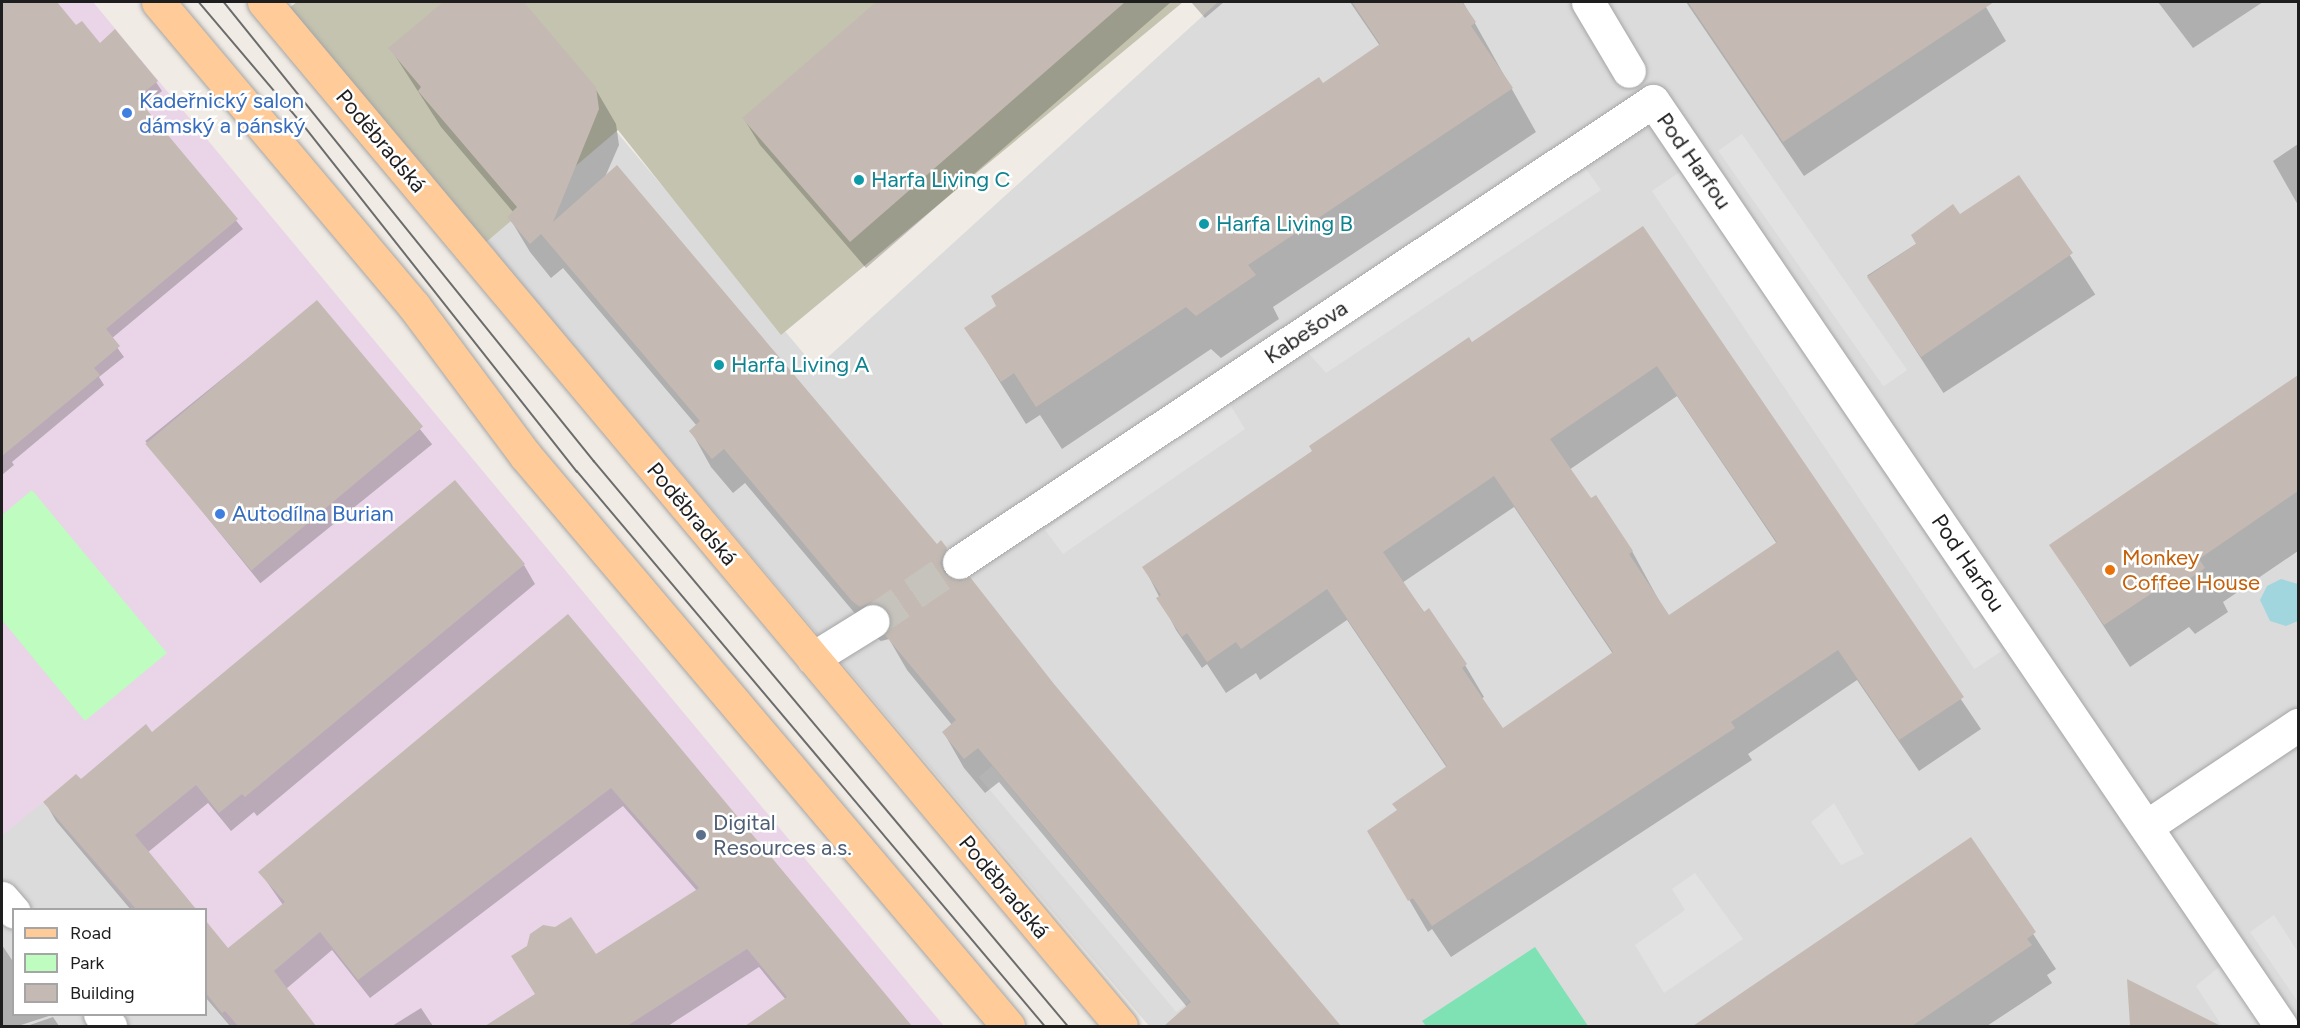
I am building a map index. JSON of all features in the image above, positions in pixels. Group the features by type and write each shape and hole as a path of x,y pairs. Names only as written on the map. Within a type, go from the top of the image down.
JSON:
{"main road":[{"path":"158,2 414,306 525,455 1008,1026"},
{"name":"Poděbradská","path":"264,2 1121,1026"}],"street":[{"path":"1588,2 1629,71"},
{"name":"Kabešova","path":"959,562 1653,101"},
{"name":"Pod Harfou","path":"1653,101 2281,1026"},
{"path":"813,658 873,621"},
{"path":"2147,826 2298,725"},
{"path":"2,898 12,910"}],"shaded area":[{"path":"2,2 93,2 944,1026 232,1026 207,995 207,908 133,908 43,802 3,835"},
{"path":"297,2 1183,2 781,335 618,130 478,249 289,8"},
{"path":"1218,2 2298,2 2298,1026 1149,1026 481,236 615,130 816,368"},
{"path":"1742,134 1907,370 1883,387 1718,151"},
{"path":"1584,166 1601,190 1326,373 1305,349 1229,403 1245,429 1063,554 1045,530 1306,345"},
{"path":"1680,172 2003,650 1974,669 1652,191"},
{"path":"992,766 1189,1001 1176,1012 979,777"},
{"path":"43,802 133,908 12,908 12,1016 207,1016 207,995 232,1026 2,1026 2,833"},
{"path":"1834,803 1864,854 1841,865 1811,822"},
{"path":"1695,873 1743,939 1664,993 1635,945 1685,910 1672,889"},
{"path":"2274,915 2298,952 2298,1002 2250,932"},
{"path":"2220,966 2262,1026 2222,1026 2196,986"}],"green space":[{"path":"32,490 167,653 85,721 2,620 2,515"},
{"path":"1535,947 1588,1026 1426,1026 1422,1021"}],"water":[{"path":"2281,579 2298,584 2298,621 2286,626 2270,621 2260,600 2267,586"}],"building":[{"path":"2,2 57,2 76,25 82,21 100,43 115,29 158,81 137,98 238,219 106,329 120,346 94,368 100,375 2,456"},
{"path":"443,2 524,2 596,87 599,109 553,222 617,165 937,544 941,540 947,548 940,563 944,573 960,581 970,577 1054,684 1341,1026 1164,1026 1191,1002 978,748 964,759 942,732 956,720 885,635 892,621 889,611 881,604 872,602 860,607 852,601 724,449 712,459 689,431 700,421 541,234 530,244 507,217 517,207 418,91 421,87 388,48"},
{"name":"Harfa Living C","path":"876,2 1125,2 850,242 742,118"},
{"name":"Harfa Living B","path":"1352,2 1462,2 1476,22 1471,26 1513,88 1248,265 1256,275 1196,316 1186,307 1036,407 1014,373 1001,382 964,328 996,306 991,296 1319,77 1323,83 1380,44"},
{"path":"1688,2 1994,2 1783,142"},
{"path":"2019,175 2073,253 1921,357 1867,277 1916,244 1911,235 1953,204 1960,214"},
{"path":"1643,226 1964,697 1899,740 1838,650 1731,722 1735,728 1432,926 1413,898 1408,901 1367,831 1397,810 1392,804 1447,766 1327,589 1241,649 1236,642 1207,662 1187,633 1182,637 1156,598 1161,595 1142,567 1312,451 1309,446 1469,337 1472,342","holes":["1657,366 1777,542 1669,615 1629,554 1633,551 1596,495 1591,498 1550,439","1494,476 1613,652 1503,728 1462,668 1467,664 1429,608 1424,612 1383,552"]},
{"path":"317,300 423,426 251,570 145,444"},
{"path":"2298,375 2298,491 2199,559 2205,568 2169,593 2164,585 2104,625 2049,545"},
{"path":"455,480 525,564 245,797 242,794 219,813 196,785 135,835 195,908 135,908 43,802 76,774 81,779 146,724 152,732"},
{"path":"568,614 912,1026 745,1026 787,997 747,949 627,1026 485,1026 535,994 511,956 527,946 530,934 543,925 555,927 571,917 596,954 699,888 611,788 358,980 320,932 274,971 316,1026 238,1026 225,1011 222,1013 207,994 207,922 228,948 285,902 258,872"},
{"path":"1971,837 2036,932 2027,939 2032,945 1912,1026 1693,1026"},
{"path":"2127,979 2221,1026 2130,1026"}],"tunnel":[{"path":"873,621 959,562"}],"tram line":[{"path":"199,2 305,127 577,471 1045,1026"},
{"path":"224,2 594,461 1068,1026"}],"place":[{"name":"Kadeřnický salon dámský a pánský","path":"127,113"},
{"name":"Harfa Living C","path":"859,180"},
{"name":"Harfa Living B","path":"1204,224"},
{"name":"Harfa Living A","path":"719,365"},
{"name":"Autodílna Burian","path":"220,514"},
{"name":"Monkey Coffee House","path":"2110,570"},
{"name":"Digital Resources a.s.","path":"701,835"}]}
